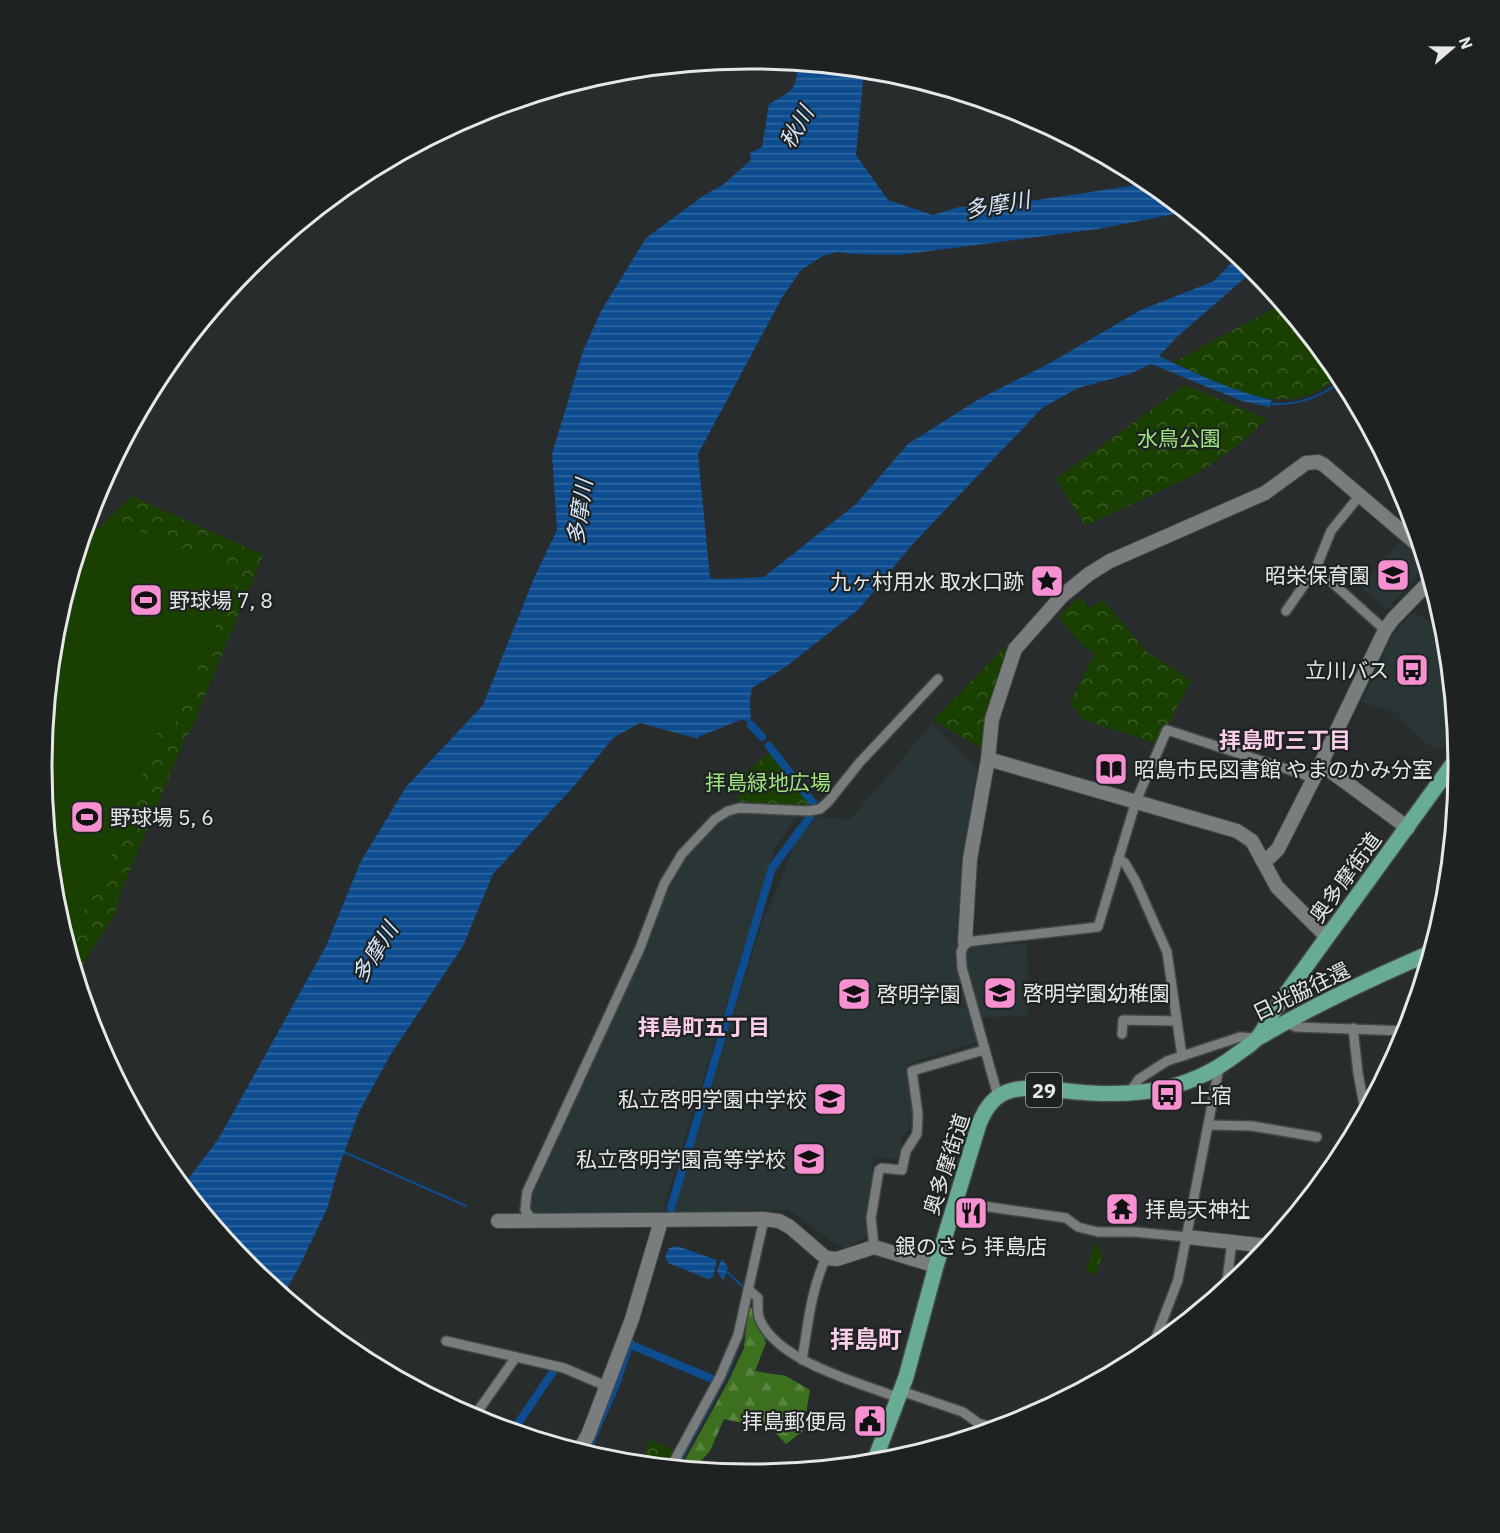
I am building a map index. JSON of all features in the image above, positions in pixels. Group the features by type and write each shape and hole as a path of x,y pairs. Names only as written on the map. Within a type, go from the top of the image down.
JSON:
{"main road":[{"name":"奥多摩街道","path":"878,1452 900,1394 955,1202 984,1113 998,1096 1021,1089 1094,1093 1149,1092 1185,1084 1219,1068 1258,1038 1275,1009 1448,771"},
{"name":"日光脇往還","path":"1258,1038 1285,1022 1421,957"}],"street":[{"path":"998,1096 962,968 961,952 965,942 970,859 988,759 994,710 1015,649 1062,596 1089,574 1110,561 1265,493 1308,462 1318,462 1324,465 1408,536"},
{"path":"1286,611 1316,568 1331,531 1360,495"},
{"path":"1316,568 1385,630"},
{"path":"1262,860 1278,849 1385,630 1424,587"},
{"path":"533,1221 525,1210 527,1192 640,948 664,884 682,854 715,819 728,810 739,808 809,811 820,809 860,762 938,679"},
{"path":"965,942 1098,927 1136,801 1167,730 1314,778"},
{"path":"988,759 1237,831 1251,841 1277,888 1327,937"},
{"path":"1321,764 1408,828"},
{"path":"1118,859 1125,863 1136,882 1167,952 1182,1056"},
{"path":"1122,1034 1123,1020 1177,1021"},
{"path":"1285,1022 1296,1027 1395,1031"},
{"path":"1353,1028 1363,1099"},
{"name":"日光脇往還","path":"1129,1093 1139,1079 1167,1061 1240,1037 1258,1038"},
{"path":"874,1247 871,1218 879,1170 882,1168 902,1170 906,1151 917,1134 918,1114 912,1071 984,1050"},
{"path":"1158,1332 1178,1280 1219,1068"},
{"path":"1208,1125 1252,1126 1317,1137"},
{"path":"955,1202 1066,1218 1078,1227 1098,1232 1135,1232 1257,1245"},
{"path":"498,1221 764,1219 779,1221 790,1227 826,1258 837,1259 874,1247 936,1266"},
{"path":"675,1460 720,1377 738,1335 764,1219"},
{"path":"582,1443 632,1319 661,1221"},
{"path":"1228,1274 1232,1242"},
{"path":"802,1360 813,1293 826,1258"},
{"path":"748,1289 758,1298 759,1318 765,1329 779,1345 802,1360 900,1394 963,1412 981,1425"},
{"path":"446,1341 564,1368 606,1386"},
{"path":"479,1409 516,1357"}],"shaded area":[{"name":"昭栄保育園","path":"1404,536 1410,541 1419,572 1387,610 1360,586"},
{"name":"立川バス","path":"1413,612 1432,623 1442,675 1447,745 1435,750 1399,719 1400,714 1361,702 1392,637"},
{"name":"啓明学園","path":"932,724 979,770 957,945 978,1042 908,1063 915,1113 902,1137 899,1159 873,1157 867,1213 869,1234 848,1248 836,1244 789,1210 673,1212 760,928 788,863 793,844 817,817 851,819"},
{"path":"750,812 797,815 775,848 662,1212 536,1216 530,1204 533,1194 645,949 663,897 683,860 707,833 723,819"},
{"name":"啓明学園幼稚園","path":"1027,944 1028,1015 982,1018 966,970 965,951 969,947"}],"green space":[{"path":"1275,308 1331,381 1321,389 1303,396 1284,399 1265,398 1226,387 1174,362"},
{"name":"水鳥公園","path":"1185,385 1267,419 1235,447 1200,472 1085,526 1056,479"},
{"path":"132,496 263,555 120,894 115,913 82,967 66,903 58,858 52,766 58,675 66,630 76,586 94,532"},
{"name":"野球場 7, 8","path":"110,519 240,571 171,731 160,727 100,887 94,885 73,936 58,858 52,766 54,721 58,675 66,630 76,586 92,537"},
{"path":"1079,597 1090,608 1103,600 1148,653 1191,680 1158,744 1081,719 1077,709 1069,705 1095,653 1085,648 1058,617"},
{"path":"1013,639 991,697 982,749 933,720"},
{"name":"拝島緑地広場","path":"771,751 811,805 800,807 737,801 743,775"},
{"path":"1096,1241 1102,1257 1095,1275 1086,1271"},
{"path":"753,1306 766,1343 755,1371 786,1376 810,1390 803,1431 786,1444 773,1430 724,1419 710,1451 701,1461 686,1461 744,1348 748,1310"},
{"path":"650,1440 673,1450 670,1459 644,1455"}],"water":[{"path":"797,70 863,78 856,155 888,200 933,215 959,207 998,206 1135,185 1176,214 1098,229 899,255 838,252 823,256 801,270 783,296 698,454 710,578 764,577 856,504 908,444 979,399 1048,364 1141,310 1214,281 1232,262 1246,277 1178,336 1159,356 1214,381 1271,400 1270,407 1242,401 1151,364 1130,374 1078,388 1042,408 911,546 859,609 787,666 752,688 751,725 743,719 698,737 699,739 640,723 613,738 575,785 493,874 463,946 391,1054 359,1112 327,1209 287,1288 226,1226 188,1179 219,1138 326,946 361,861 406,787 483,705 534,578 557,530 552,454 583,351 601,311 646,238 703,196 724,184 751,160 750,153 762,147 769,104 792,89"},
{"path":"677,1246 717,1260 713,1277 708,1279 668,1263 665,1257 669,1248"},
{"path":"722,1259 728,1267 724,1279 717,1270"}],"waterway":[{"path":"1267,403 1298,402 1317,396 1334,386"},
{"path":"751,725 762,737"},
{"path":"769,746 813,803"},
{"path":"671,1208 772,868 810,817"},
{"path":"344,1152 466,1206"},
{"path":"725,1270 742,1286"},
{"path":"681,1460 727,1375 742,1337 747,1316"},
{"path":"589,1445 616,1384 630,1342"},
{"path":"629,1344 710,1378"},
{"path":"518,1424 556,1367"}],"place":[{"name":"昭栄保育園","path":"1393,575"},
{"name":"九ヶ村用水 取水口跡","path":"1047,581"},
{"name":"野球場 7, 8","path":"146,600"},
{"name":"立川バス","path":"1412,670"},
{"name":"昭島市民図書館 やまのかみ分室","path":"1111,769"},
{"name":"野球場 5, 6","path":"87,817"},
{"name":"啓明学園幼稚園","path":"1000,993"},
{"name":"啓明学園","path":"854,994"},
{"name":"上宿","path":"1167,1095"},
{"name":"私立啓明学園中学校","path":"830,1099"},
{"name":"私立啓明学園高等学校","path":"809,1159"},
{"name":"拝島天神社","path":"1122,1209"},
{"name":"銀のさら 拝島店","path":"971,1213"},
{"name":"拝島郵便局","path":"870,1421"}],"district":[{"name":"拝島町三丁目","path":"1285,739"},
{"name":"拝島町五丁目","path":"704,1026"},
{"name":"拝島町","path":"866,1339"}],"water label":[{"name":"秋川","path":"796,127"},
{"name":"多摩川","path":"997,204"},
{"name":"多摩川","path":"579,512"},
{"name":"多摩川","path":"374,952"}]}
